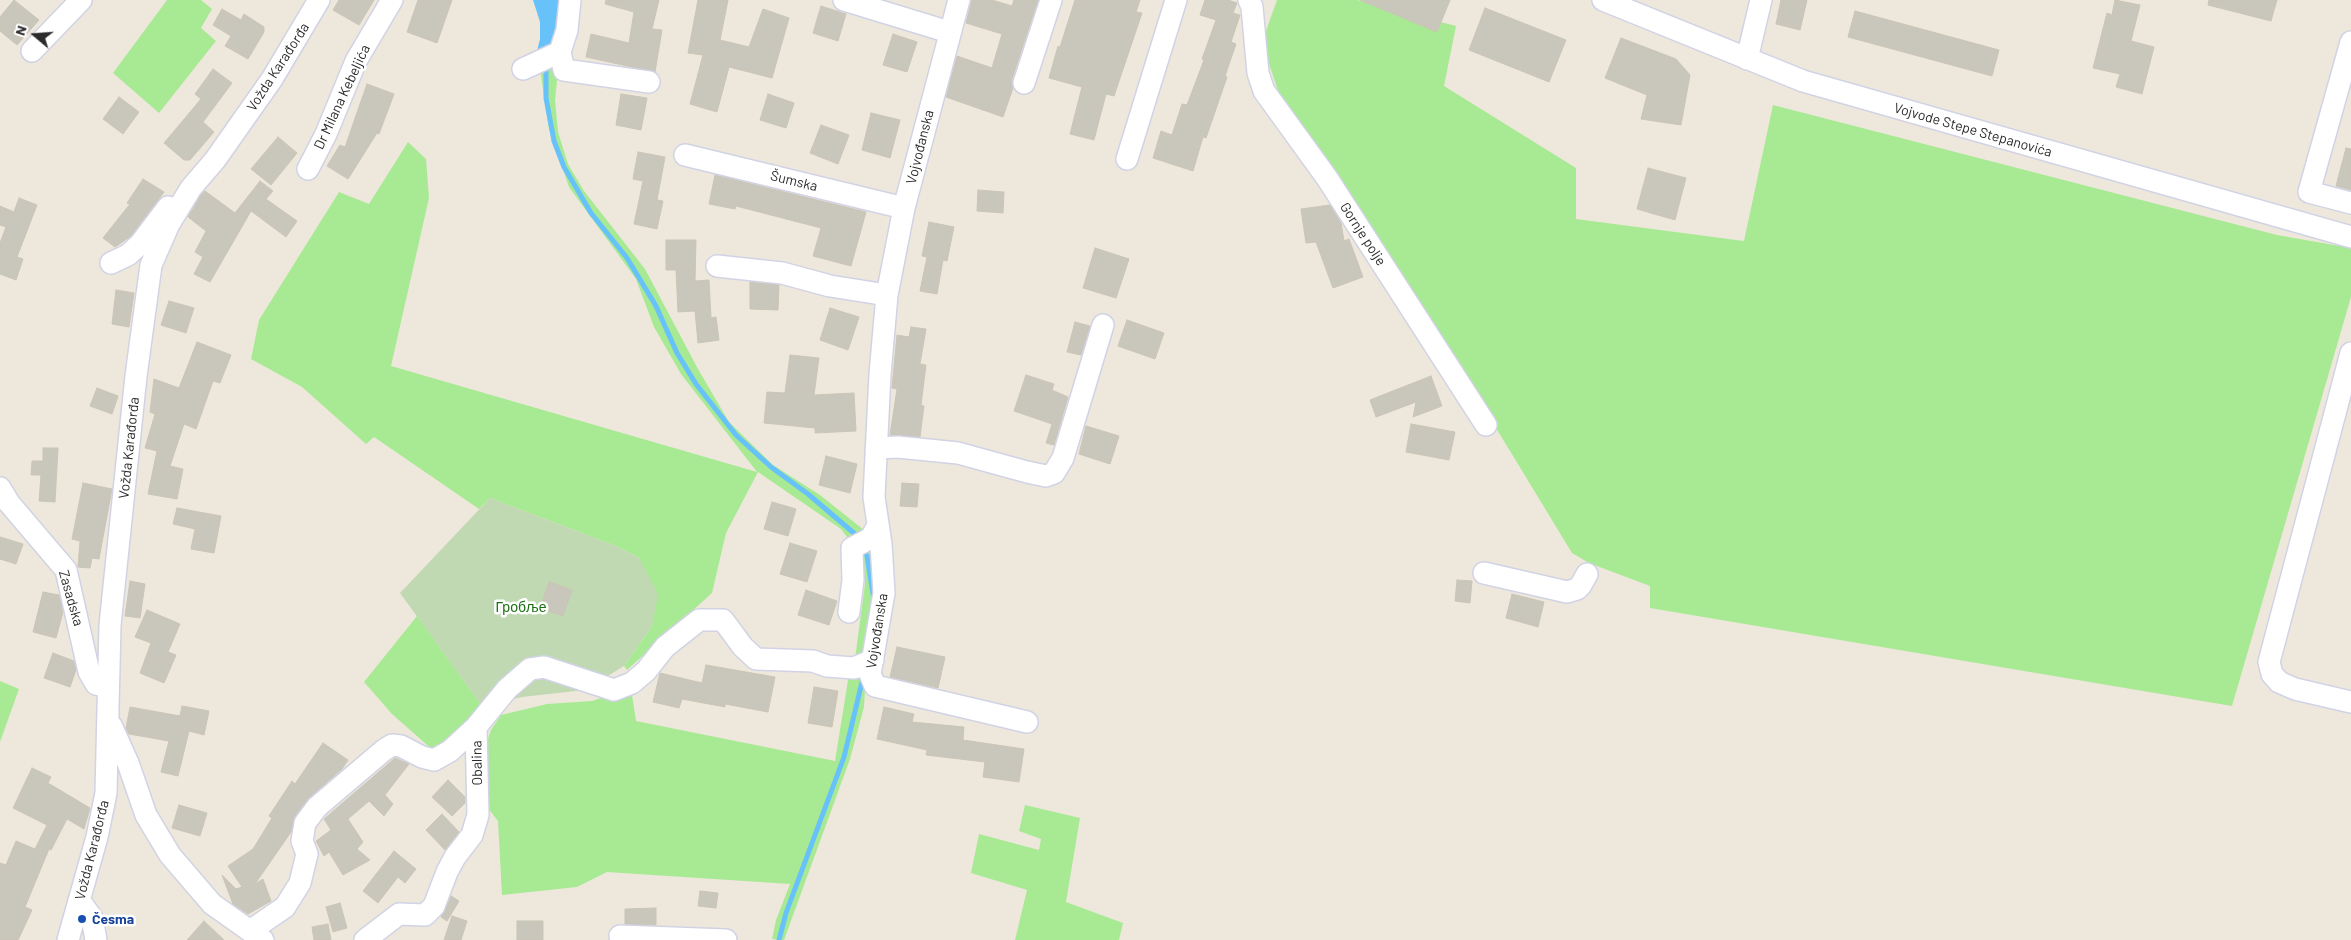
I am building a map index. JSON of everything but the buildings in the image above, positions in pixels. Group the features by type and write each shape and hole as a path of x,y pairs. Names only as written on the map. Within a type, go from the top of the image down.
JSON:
{"street":[{"path":"32,51 81,0"},
{"name":"Vožda Karađorđa","path":"68,940 97,837 106,793 110,625 136,376 151,265 169,224 191,188 215,160 272,79 319,0"},
{"name":"Dr Milana Kebeljića","path":"308,169 326,134 356,61 392,0"},
{"path":"570,0 568,24 558,53 564,70 649,82"},
{"path":"844,0 950,32"},
{"name":"Vojvođanska","path":"960,0 904,208 888,295 874,497 874,532 884,593 866,663 875,686 1027,722"},
{"path":"1024,83 1051,0"},
{"path":"1127,159 1176,0"},
{"name":"Gornje polje","path":"1249,0 1252,6 1258,73 1264,91 1327,178 1486,425"},
{"name":"Vojvode Stepe Stepanovića","path":"1603,0 1803,81 2351,237"},
{"path":"1747,59 1761,0"},
{"path":"2351,42 2310,192 2351,203"},
{"path":"529,66 558,53"},
{"name":"Šumska","path":"685,155 904,208"},
{"path":"111,263 128,255 140,244 174,199 191,188"},
{"path":"717,266 782,273 830,286 888,295"},
{"path":"876,448 958,453 1046,476 1054,473 1062,458 1103,325"},
{"path":"2351,354 2269,662 2272,674 2279,682 2295,689 2351,702"},
{"name":"Zasadska","path":"0,488 19,515 66,570 89,672 96,684 108,687"},
{"path":"849,612 853,580 852,548 874,532"},
{"path":"1484,573 1567,592 1577,589 1587,574"},
{"path":"476,727 507,690 530,669 544,667 614,690 632,683 646,671 665,648 699,620 723,620 743,647 756,659 813,661 827,666 866,663"},
{"name":"Obalina","path":"108,720 128,764 146,815 170,855 212,904 257,935 285,907 300,883 307,854 302,841 305,823 317,807 392,745 401,746 422,757 434,760 450,751 476,727"},
{"name":"Obalina","path":"365,940 399,914 425,915 437,900 446,872 472,835 478,815 476,727"},
{"path":"79,900 92,918 96,940"},
{"path":"620,936 726,940"}],"green space":[{"path":"167,0 201,0 212,9 201,28 216,41 159,113 113,73"},
{"path":"1277,0 1357,0 1456,26 1444,86 1576,168 1576,219 1744,241 1773,105 2277,235 2351,248 2351,297 2232,706 1650,608 1650,586 1589,563 1572,553 1406,280 1280,97 1262,42"},
{"path":"559,61 555,100 558,132 568,164 584,191 645,269 698,369 729,422 773,465 820,495 869,534 850,541 841,529 758,472 726,533 712,593 627,670 624,666 652,626 639,558 616,546 490,498 479,509 374,437 366,444 302,387 251,359 259,320 339,192 369,204 408,142 426,159 429,198 391,366 757,472 681,374 654,327 636,279 569,187 549,129 540,69"},
{"name":"Гробље","path":"490,498 616,546 639,558 658,594 652,626 624,666 585,690 522,697 482,706 400,593"},
{"path":"874,544 879,575 871,652 855,659 865,584 863,556"},
{"path":"417,616 482,706 475,719 435,752 392,714 364,682"},
{"path":"866,671 864,707 850,759 784,940 772,939 776,920 790,884 607,872 577,887 502,895 498,821 484,803 483,753 491,730 501,715 547,704 592,701 631,688 636,721 835,761 849,674"},
{"path":"0,681 19,689 0,742"},
{"path":"1025,805 1080,818 1066,902 1123,923 1119,940 1015,940 1027,890 971,873 979,834 1039,850 1041,839 1019,831"}],"water":[{"path":"533,0 563,0 559,39 536,55 540,39 540,22"}],"waterway":[{"path":"546,65 546,98 554,141 564,167 591,213 627,258 656,306 677,353 696,384 736,435 771,467 808,494 855,534 858,540"},
{"path":"862,548 867,556 874,600"},
{"path":"779,940 786,913 844,757 863,678"}],"place":[{"name":"Česma","path":"82,919"}]}
